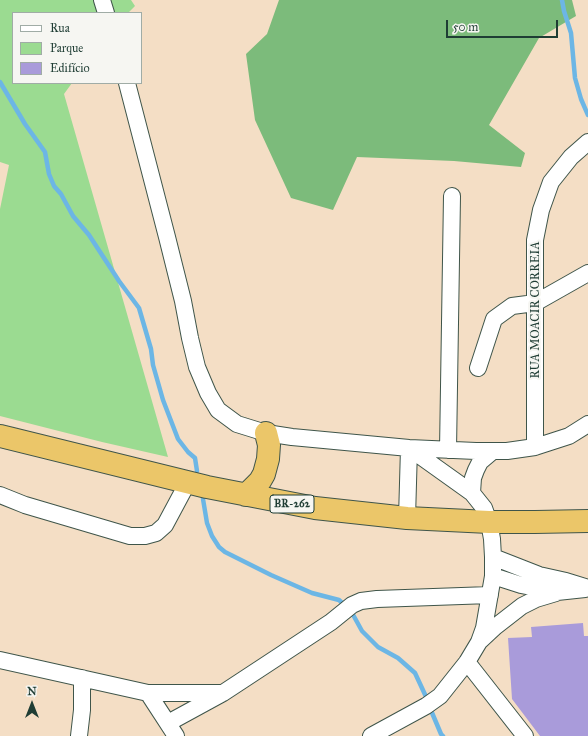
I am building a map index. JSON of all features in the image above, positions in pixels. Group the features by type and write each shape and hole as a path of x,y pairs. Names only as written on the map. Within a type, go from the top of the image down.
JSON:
{"highway":[{"path":"246,495 260,481 264,474 268,459 269,445 266,433"},
{"name":"BR-262","path":"0,436 188,482 315,508 407,518 489,522 588,520"}],"street":[{"path":"102,0 106,12"},
{"path":"126,84 167,237 197,367 208,393 218,410 237,424 266,433 292,437 410,448 476,451 507,451 535,447 569,436 588,424"},
{"name":"RUA MOACIR CORREIA","path":"535,447 535,240 541,210 551,182 571,157 588,142"},
{"path":"448,450 452,196"},
{"path":"478,368 494,319 512,306 535,303 588,274"},
{"path":"371,736 426,706 440,696 467,662 479,642 484,628 493,576 493,557 489,522 484,508 472,493 410,448"},
{"path":"407,518 410,448"},
{"path":"472,493 473,478 480,462 493,451"},
{"path":"0,495 130,536 145,536 156,533 165,525 188,482"},
{"path":"493,557 539,575 588,588"},
{"path":"493,576 521,585 557,592"},
{"path":"479,642 499,623 522,606 536,599 557,592 588,588"},
{"path":"148,693 172,730 223,693 331,622 352,605 361,601 369,599 490,595"},
{"path":"0,660 148,693 223,693"},
{"path":"467,662 525,736"},
{"path":"79,736 82,710 82,678"}],"green space":[{"path":"0,0 131,0 135,6 129,12 12,12 12,84 71,84 64,94 168,457 0,416 0,209 9,165 0,162"},
{"path":"279,0 572,0 576,16 539,38 489,125 525,153 521,167 454,161 357,157 333,210 291,198 255,120 246,54 267,34"}],"building":[{"path":"583,623 584,636 588,636 588,736 540,736 512,699 508,638 532,637 531,627"}],"waterway":[{"path":"562,0 571,33 575,78 581,99 588,115"},
{"path":"0,82 25,124 45,152 49,174 54,186 61,194 73,216 89,235 119,281 139,308 151,349 153,365 163,400 178,439 188,452 195,458 197,471"},
{"path":"203,499 207,523 212,536 219,547 225,552 271,575 312,593 339,600 351,611 362,631 378,647 398,658 415,673 428,701"},
{"path":"430,708 443,736"}]}
